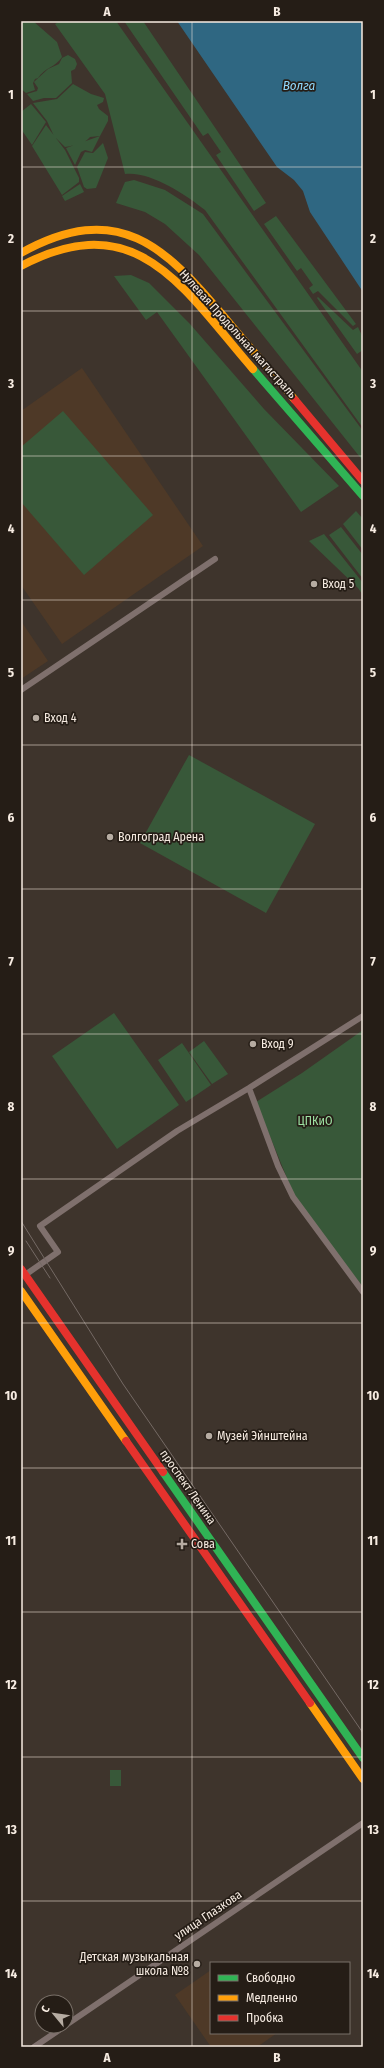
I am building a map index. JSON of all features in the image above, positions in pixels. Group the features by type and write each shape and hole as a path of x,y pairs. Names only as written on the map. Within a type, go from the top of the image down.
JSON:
{"main road":[{"name":"Нулевая Продольная магистраль","path":"21,253 58,236 76,232 101,231 122,233 153,246 179,267 330,440 363,482"},
{"name":"Нулевая Продольная магистраль","path":"21,266 37,256 63,247 80,244 119,247 145,257 171,277 363,496"},
{"name":"проспект Ленина","path":"23,1272 363,1758"},
{"name":"проспект Ленина","path":"21,1291 363,1779"}],"street":[{"path":"21,690 215,559"},
{"path":"23,1272 58,1252 40,1226 177,1131 250,1088 363,1016"},
{"path":"250,1088 278,1166 300,1207 363,1292"},
{"name":"улица Глазкова","path":"74,2021 363,1823"},
{"name":"улица Глазкова","path":"34,2047 54,2034"}],"shaded area":[{"path":"82,368 203,546 62,644 21,585 21,411"},
{"path":"21,621 48,661 21,679"},
{"path":"210,1971 210,2034 276,2034 257,2047 211,2047 175,1995"}],"green space":[{"path":"33,21 57,42 62,57 57,63 35,79 33,83 35,90 26,93 21,89 21,23"},
{"path":"60,21 116,21 363,372 363,428 205,210 188,197 156,180 135,174 125,174 105,94 55,24"},
{"path":"124,21 143,21 266,203 254,211 216,155 221,152 208,133 203,136"},
{"path":"68,55 75,59 77,64 75,69 71,71 72,83 56,98 44,98 33,101 27,94 37,91 38,88 34,82 48,69 59,64 62,58"},
{"path":"73,84 91,94 104,98 103,102 97,105 99,109 108,116 108,121 100,136 90,137 82,143 65,147 54,136 47,121 33,103 57,99"},
{"path":"31,104 46,122 32,145 21,129 21,112"},
{"path":"46,125 65,150 79,178 79,182 62,195 32,146"},
{"path":"100,136 92,152 85,150 81,152 75,165 66,148"},
{"path":"103,143 108,158 96,188 87,189 84,187 77,167 85,152 93,153"},
{"path":"134,180 165,190 203,214 363,431 363,461 199,255 165,224 145,212 116,203 125,182"},
{"path":"80,184 84,192 65,201 62,196"},
{"path":"276,216 356,324 353,326 318,291 313,294 309,288 313,285 301,268 297,271 264,224"},
{"path":"131,275 149,283 190,324 264,409 339,486 301,512 157,312 146,320 114,276"},
{"path":"318,297 353,330 358,327 363,338 363,350 357,354 317,298"},
{"path":"63,411 153,515 84,575 21,502 21,447"},
{"path":"356,511 363,519 363,550 343,524"},
{"path":"341,527 363,555 363,579 329,535"},
{"path":"324,534 363,583 363,595 358,588 309,541"},
{"path":"189,755 315,824 266,913 140,843"},
{"path":"114,1013 179,1105 117,1149 52,1056"},
{"name":"ЦПКиО","path":"363,1030 363,1287 296,1200 256,1102 302,1073"},
{"path":"204,1041 228,1074 212,1084 189,1052"},
{"path":"182,1043 211,1085 186,1102 158,1060"},
{"path":"110,1770 121,1770 121,1786 110,1786"}],"water":[{"name":"Волга","path":"177,21 363,21 363,292 310,212 303,191 294,180 277,167"}],"tram line":[{"path":"21,1221 123,1384 363,1733"},
{"path":"26,1241 50,1278"}],"traffic: fast":[{"path":"253,369 363,496"},
{"path":"163,1472 363,1758"}],"traffic: slow":[{"path":"21,253 55,237 85,230 112,231 137,238 160,252 182,270 204,293 295,400"},
{"path":"21,266 62,249 97,245 128,251 155,265 180,285 253,369"},
{"path":"21,1291 126,1441"},
{"path":"310,1703 363,1779"}],"traffic: jam":[{"path":"295,400 363,481"},
{"path":"21,1269 163,1472"},
{"path":"126,1441 310,1703"}],"place":[{"name":"Вход 5","path":"314,584"},
{"name":"Вход 4","path":"36,718"},
{"name":"Волгоград Арена","path":"110,837"},
{"name":"Вход 9","path":"253,1044"},
{"name":"Музей Эйнштейна","path":"209,1436"},
{"name":"Сова","path":"182,1544"},
{"name":"Детская музыкальная школа №8","path":"197,1964"}]}
